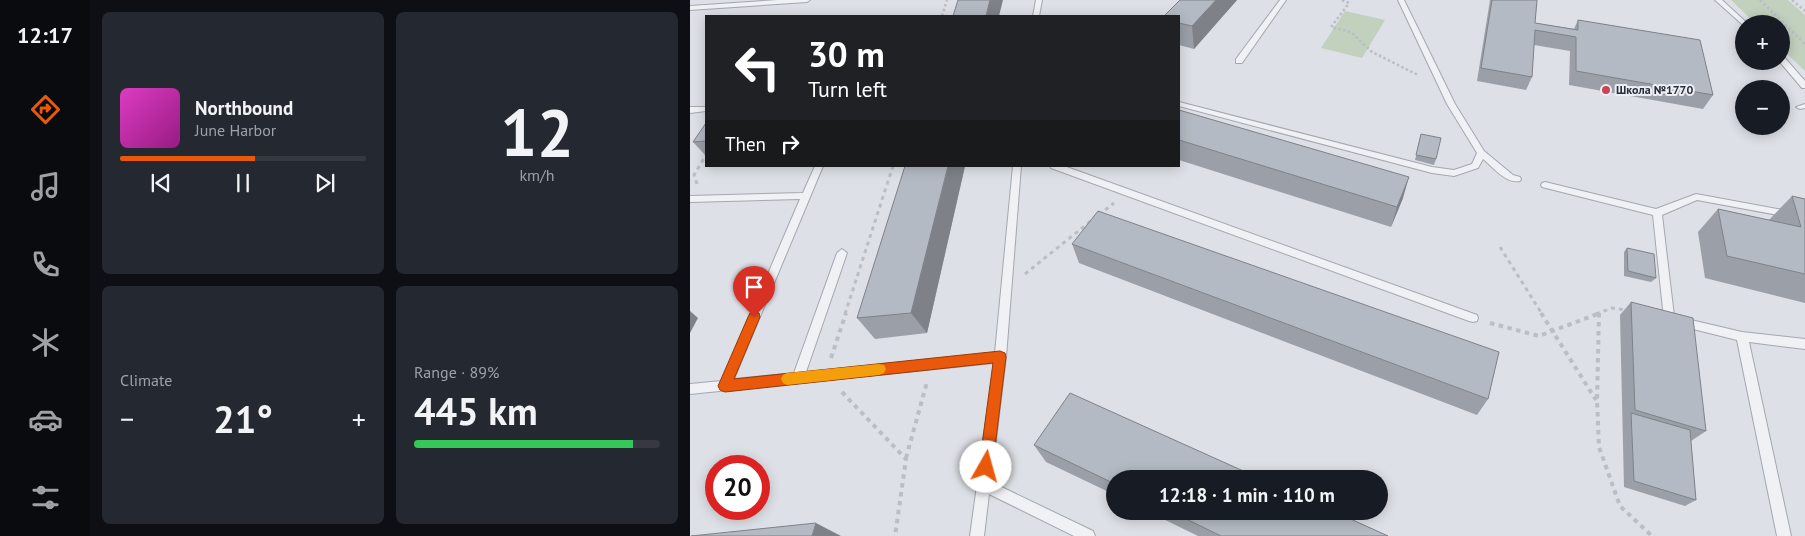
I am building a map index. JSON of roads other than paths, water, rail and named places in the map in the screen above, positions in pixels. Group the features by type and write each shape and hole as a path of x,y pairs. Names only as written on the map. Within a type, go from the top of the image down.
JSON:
{"lane":[{"path":"690,8 807,0"},
{"path":"1036,15 1038,0"},
{"path":"1239,61 1283,0"},
{"path":"1401,0 1444,88 1481,153 1510,177 1517,179"},
{"path":"1718,0 1736,15"},
{"path":"1790,69 1805,86"},
{"path":"1180,104 1432,170 1454,173 1475,166 1481,153"},
{"path":"690,110 705,108"},
{"path":"725,386 819,167"},
{"path":"977,536 1000,357 1017,167"},
{"path":"1057,167 1473,318"},
{"path":"1545,185 1657,213 1696,197 1805,217"},
{"path":"690,199 806,196"},
{"path":"1657,213 1669,319 1742,337 1805,344"},
{"path":"798,378 842,253"},
{"path":"1742,337 1784,536"},
{"path":"690,389 1000,357"},
{"path":"984,485 1088,536"}],"place":[{"name":"Школа №1770","path":"1606,90"}]}
